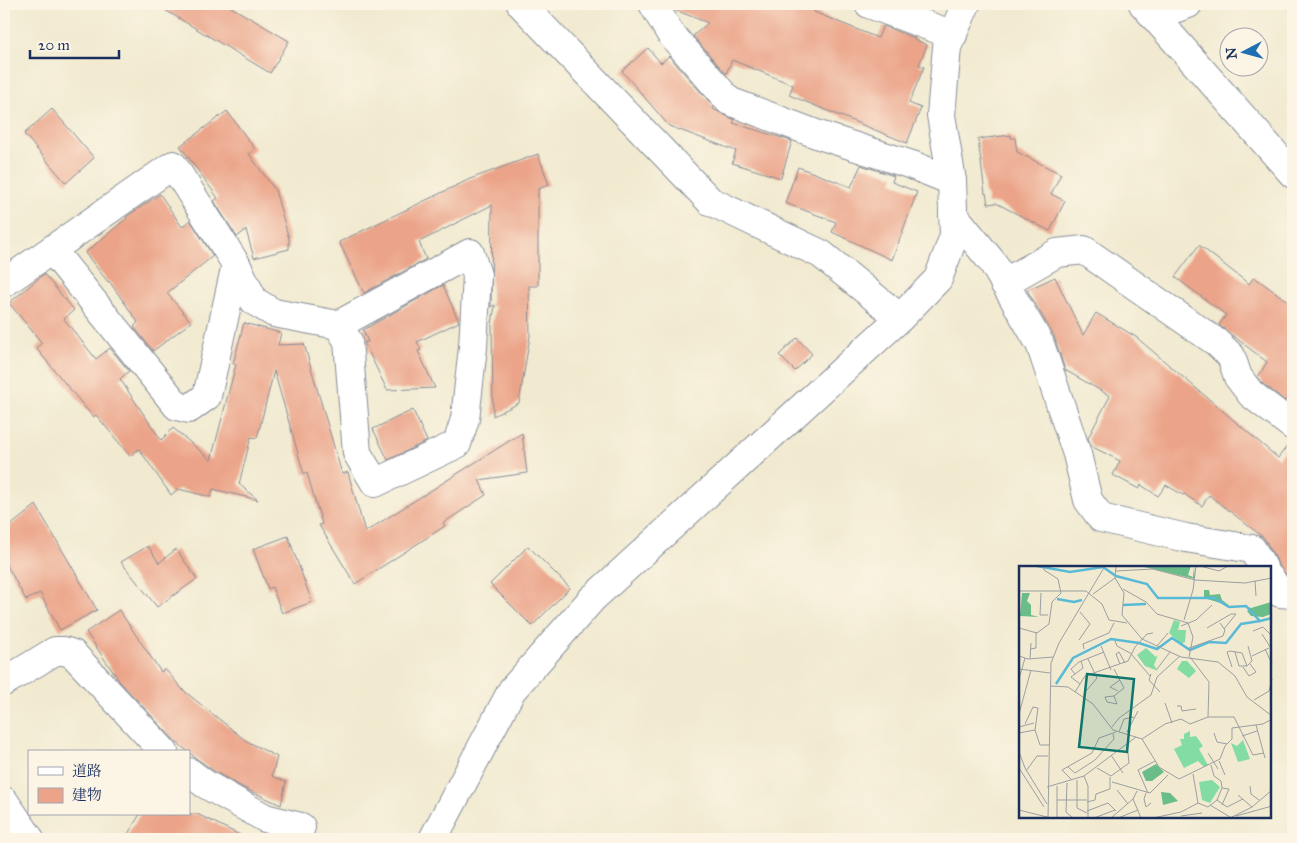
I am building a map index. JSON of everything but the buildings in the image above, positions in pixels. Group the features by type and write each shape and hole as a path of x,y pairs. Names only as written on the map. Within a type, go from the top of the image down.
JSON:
{"street":[{"path":"520,4 710,201 821,254 900,318"},
{"path":"653,4 670,33 729,101 819,135 912,165 952,181"},
{"path":"869,4 952,35"},
{"path":"433,839 512,690 592,599 900,318 938,278 954,236 952,181 941,115 947,47 966,4"},
{"path":"1148,10 1188,4"},
{"path":"1148,10 1293,174"},
{"path":"4,283 173,165 236,264 254,301 274,313 338,325 470,253 477,275 474,347 465,419 457,444 375,483 357,453 348,341 338,325"},
{"path":"954,214 993,263 1040,344 1077,454 1088,500 1101,518 1186,538 1252,550 1262,566"},
{"path":"52,250 177,406 189,408 207,396 236,264"},
{"path":"1004,283 1057,253 1084,250 1216,342 1230,356 1238,377 1251,394 1293,426"},
{"path":"1272,581 1280,593 1293,594"},
{"path":"4,682 55,651 64,650 73,654 162,750"},
{"path":"190,773 205,784 265,818 301,828"},
{"path":"4,801 30,839"}]}
